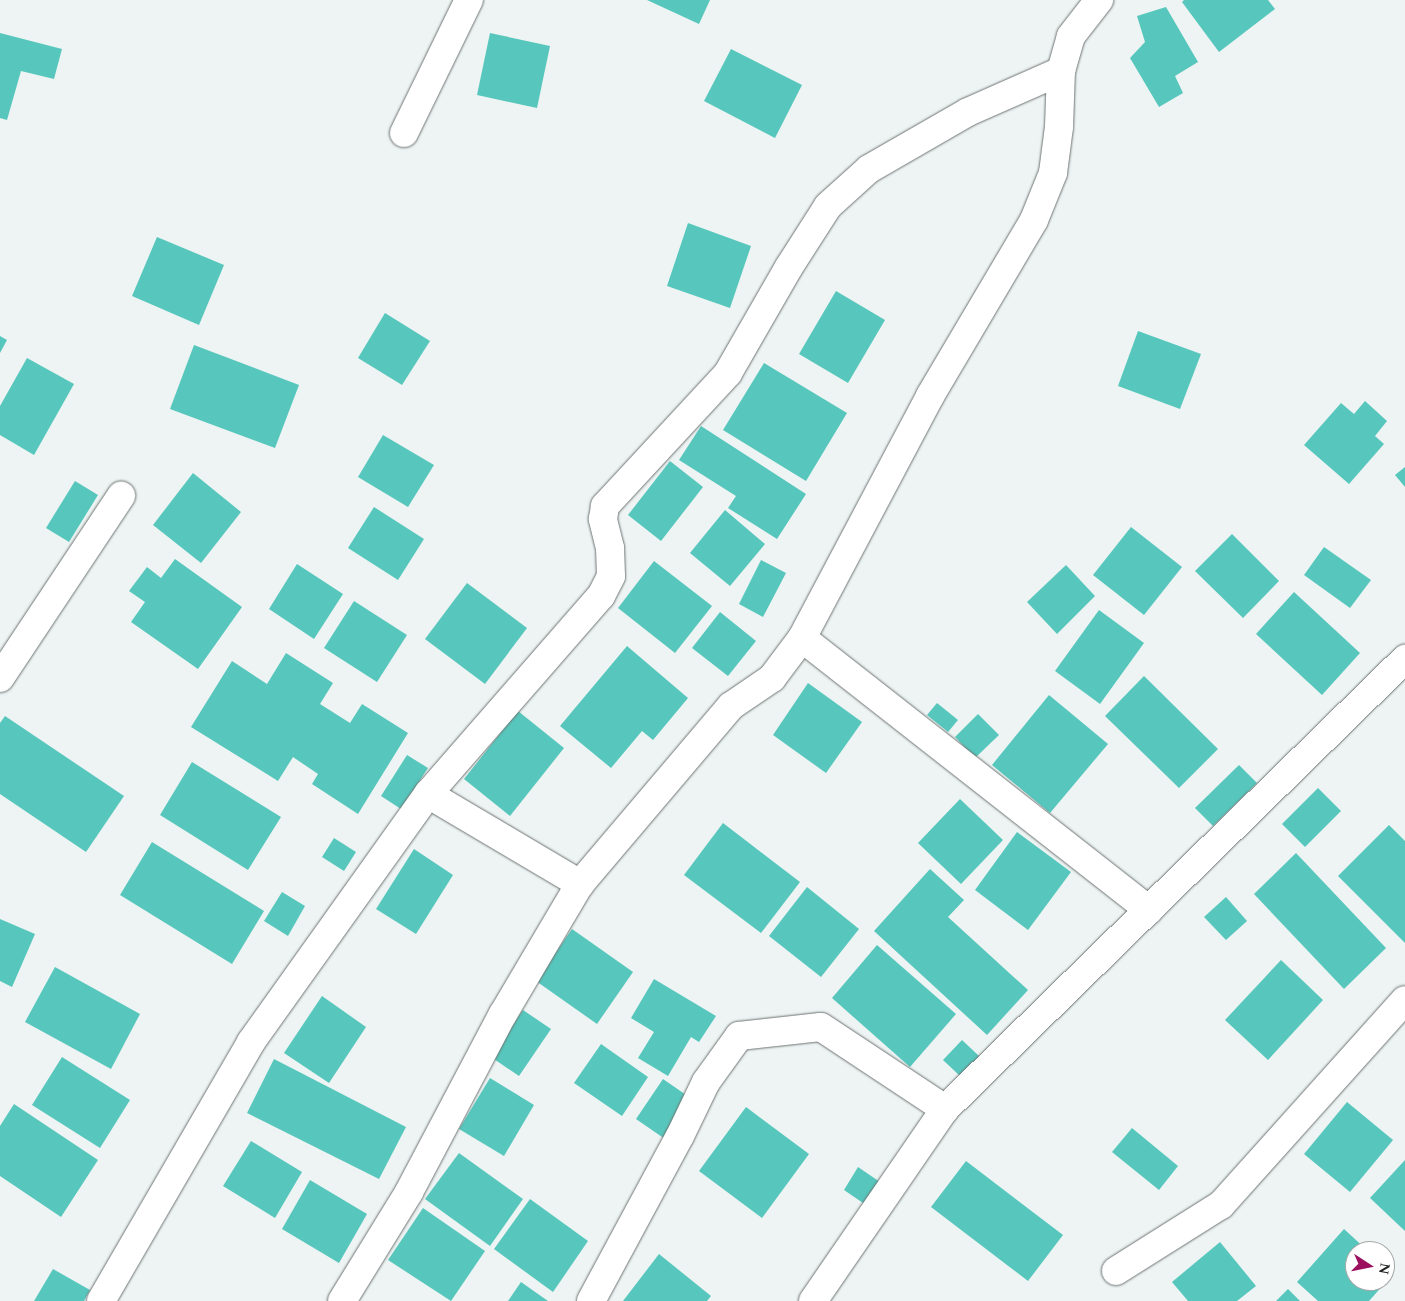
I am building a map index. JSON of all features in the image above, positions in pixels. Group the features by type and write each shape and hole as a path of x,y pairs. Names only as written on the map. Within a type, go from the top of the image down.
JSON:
{"street":[{"path":"404,133 469,0"},
{"path":"342,1301 409,1192 503,1014 580,884 731,706 772,678 802,638 930,396 1034,220 1053,173 1059,127 1061,71 1071,36 1099,0"},
{"path":"101,1301 251,1042 428,794 601,596 611,576 610,548 603,519 605,506 728,373 789,267 828,206 878,164 968,112 1061,71"},
{"path":"0,678 122,496"},
{"path":"802,638 1149,910"},
{"path":"813,1301 945,1109 1405,660"},
{"path":"428,794 580,884"},
{"path":"1116,1271 1221,1205 1405,1000"},
{"path":"591,1301 680,1136 706,1082 740,1036 821,1027 945,1109"}],"building":[{"path":"647,0 710,0 699,24"},
{"path":"1184,0 1268,0 1275,9 1219,52 1182,2"},
{"path":"1166,7 1198,62 1175,76 1183,93 1159,107 1130,58 1145,42 1137,16"},
{"path":"0,33 62,49 54,79 21,71 7,120 0,118"},
{"path":"490,33 550,46 537,108 477,95"},
{"path":"731,49 802,85 775,138 704,101"},
{"path":"688,223 751,246 730,308 667,286"},
{"path":"157,237 224,265 199,325 132,296"},
{"path":"836,291 885,320 848,383 799,354"},
{"path":"385,313 430,341 402,385 358,358"},
{"path":"1138,331 1201,354 1180,409 1118,386"},
{"path":"0,336 7,340 0,353"},
{"path":"194,345 299,385 275,448 170,409"},
{"path":"27,358 74,384 34,455 0,435 0,406"},
{"path":"764,363 847,413 806,481 723,430"},
{"path":"1365,401 1387,421 1375,436 1384,444 1349,484 1304,445 1341,403 1354,414"},
{"path":"701,426 806,494 777,539 728,508 736,496 679,460"},
{"path":"383,435 434,465 408,507 358,477"},
{"path":"670,461 703,487 661,541 628,515"},
{"path":"1405,467 1405,487 1395,475"},
{"path":"193,473 241,512 201,563 153,525"},
{"path":"75,481 98,495 69,542 46,528"},
{"path":"374,507 424,539 398,580 348,548"},
{"path":"725,510 765,544 730,586 690,553"},
{"path":"1131,527 1182,567 1144,615 1093,575"},
{"path":"1232,534 1279,581 1243,618 1195,571"},
{"path":"1324,547 1371,580 1350,608 1304,575"},
{"path":"175,559 242,607 198,669 131,622 145,602 129,591 147,567 161,578"},
{"path":"761,560 786,573 763,617 739,604"},
{"path":"654,561 712,606 675,653 618,608"},
{"path":"297,564 343,594 314,639 269,609"},
{"path":"1066,565 1095,596 1057,634 1027,602"},
{"path":"467,583 527,628 485,684 425,639"},
{"path":"1294,592 1360,653 1322,695 1256,634"},
{"path":"354,601 407,635 377,682 324,648"},
{"path":"1099,610 1144,643 1100,704 1055,671"},
{"path":"720,612 756,641 728,676 692,648"},
{"path":"627,646 688,698 653,740 642,731 611,768 560,726"},
{"path":"286,653 333,683 320,704 350,723 362,704 408,733 358,814 312,784 318,774 293,757 278,781 191,727 232,661 267,684"},
{"path":"1144,676 1218,749 1179,788 1105,716"},
{"path":"808,683 862,722 826,773 773,735"},
{"path":"1049,695 1108,744 1050,813 992,765"},
{"path":"937,703 958,720 948,732 927,715"},
{"path":"518,711 564,748 510,816 464,779"},
{"path":"978,714 999,735 975,758 955,737"},
{"path":"5,716 124,796 86,852 0,794 0,723"},
{"path":"407,755 428,768 401,809 381,796"},
{"path":"192,762 281,817 248,870 160,815"},
{"path":"1239,765 1257,783 1213,826 1195,808"},
{"path":"1318,788 1341,811 1305,847 1282,824"},
{"path":"960,799 1003,840 961,884 918,843"},
{"path":"723,823 800,882 761,933 684,875"},
{"path":"1389,825 1405,841 1405,943 1338,876"},
{"path":"1017,832 1071,872 1028,930 975,890"},
{"path":"334,838 356,852 344,871 322,857"},
{"path":"152,842 264,911 232,964 120,895"},
{"path":"414,849 453,875 416,934 376,909"},
{"path":"1296,853 1386,948 1344,989 1254,894"},
{"path":"930,869 964,900 948,917 1028,990 987,1035 874,931"},
{"path":"807,887 859,929 821,977 769,936"},
{"path":"282,892 305,906 288,936 264,921"},
{"path":"1226,897 1247,921 1226,940 1204,917"},
{"path":"0,919 35,934 12,987 0,981"},
{"path":"572,929 633,972 597,1024 536,981"},
{"path":"877,945 956,1014 910,1067 832,998"},
{"path":"1281,960 1323,1000 1268,1060 1225,1020"},
{"path":"55,967 140,1014 111,1069 25,1022"},
{"path":"654,979 716,1016 699,1042 691,1037 668,1076 638,1058 654,1032 631,1018"},
{"path":"322,996 366,1027 329,1083 284,1053"},
{"path":"523,1010 551,1029 519,1076 491,1057"},
{"path":"962,1040 979,1056 960,1076 943,1060"},
{"path":"601,1044 648,1077 622,1116 574,1083"},
{"path":"62,1057 130,1100 100,1148 32,1105"},
{"path":"274,1059 406,1127 379,1179 247,1113"},
{"path":"490,1078 534,1105 504,1156 459,1129"},
{"path":"663,1079 692,1099 665,1139 636,1119"},
{"path":"1347,1102 1393,1140 1350,1192 1304,1154"},
{"path":"14,1104 98,1160 61,1217 0,1176 0,1126"},
{"path":"746,1107 809,1154 762,1218 699,1171"},
{"path":"1132,1128 1178,1166 1159,1190 1112,1152"},
{"path":"251,1141 302,1172 275,1218 223,1186"},
{"path":"459,1153 523,1199 490,1246 425,1199"},
{"path":"1405,1160 1405,1231 1370,1198"},
{"path":"966,1161 1063,1235 1028,1281 931,1207"},
{"path":"858,1167 880,1182 866,1205 844,1190"},
{"path":"310,1180 367,1214 339,1263 282,1229"},
{"path":"530,1199 588,1241 553,1292 494,1249"},
{"path":"423,1208 485,1251 451,1301 388,1260"},
{"path":"1344,1229 1357,1241 1345,1241 1345,1291 1378,1291 1369,1301 1318,1301 1297,1282"},
{"path":"1220,1242 1256,1286 1237,1301 1188,1301 1172,1282"},
{"path":"659,1254 711,1296 707,1301 623,1301"},
{"path":"53,1269 90,1290 84,1301 34,1301"},
{"path":"521,1282 548,1301 508,1301"},
{"path":"1288,1289 1300,1301 1276,1301"}]}
